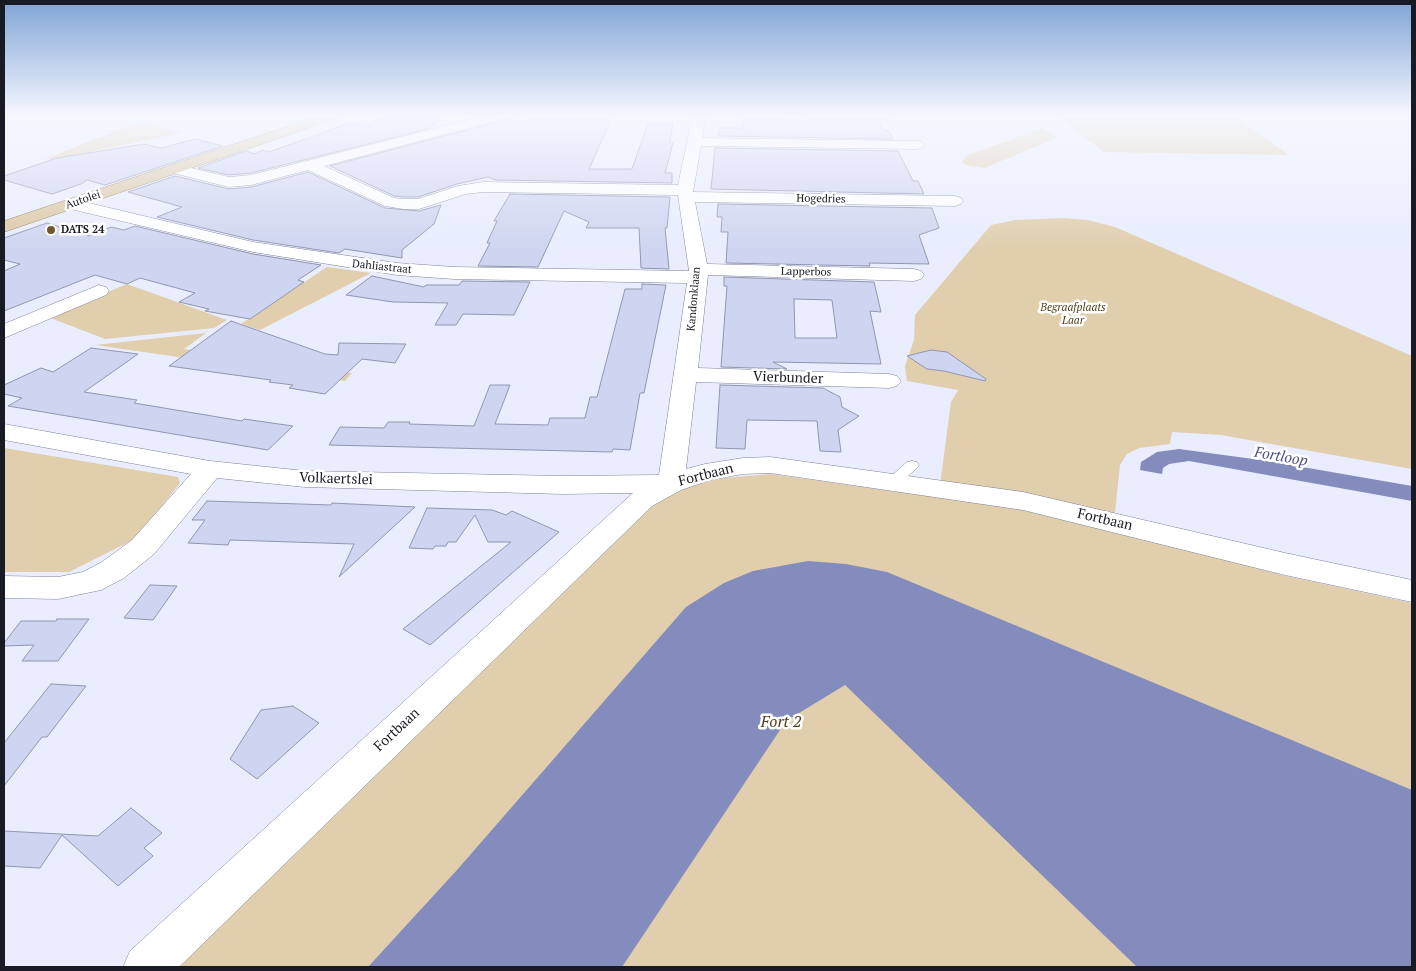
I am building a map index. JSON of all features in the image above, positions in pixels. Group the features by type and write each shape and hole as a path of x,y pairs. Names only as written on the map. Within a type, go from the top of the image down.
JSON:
{"main road":[{"name":"Autolei","path":"4,227 200,160"}],"street":[{"path":"174,169 229,182 240,182 327,160"},
{"name":"Kandonklaan","path":"671,484 698,273 686,193 692,160"},
{"name":"Hogedries","path":"310,165 390,203 402,204 418,204 464,189 483,187 955,201"},
{"name":"Dahliastraat","path":"72,204 253,248 397,269 454,273 698,273"},
{"name":"Lapperbos","path":"698,273 914,275"},
{"path":"4,332 99,290"},
{"name":"Vierbunder","path":"686,374 890,381"},
{"name":"Volkaertslei","path":"4,432 210,468 305,479 563,485 671,484"},
{"name":"Fortbaan","path":"146,967 635,506 671,484 705,472 743,466 770,465 902,474 1285,564 1412,591"},
{"path":"4,587 58,588 90,582 113,570 143,547 210,468"}],"green space":[{"path":"963,160 1003,160 985,168 966,165 962,162"},
{"name":"Begraafplaats Laar","path":"1064,218 1088,220 1115,227 1412,356 1412,469 1221,435 1172,432 1170,444 1139,448 1127,454 1120,465 1114,522 940,485 951,402 958,390 907,381 905,366 914,340 915,315 991,225 1015,220"},
{"path":"327,267 371,273 260,330 241,324"},
{"path":"127,284 227,320 214,328 105,339 48,317"},
{"path":"206,333 184,349 352,373 345,381 95,345"},
{"path":"4,448 178,477 180,483 137,538 69,572 4,572"},
{"name":"Fort 2","path":"770,474 955,500 972,500 982,504 1023,510 1118,531 1286,576 1412,603 1412,967 171,967 620,535 656,503 678,491 699,483 724,478"}],"water":[{"path":"1179,449 1268,461 1412,486 1412,501 1189,461 1169,464 1163,468 1162,474 1140,470 1141,462 1157,452"},
{"path":"808,561 846,564 887,572 1412,790 1412,967 1137,967 845,685 786,721 622,967 368,967 457,870 686,607 724,583 753,571"}],"building":[{"path":"50,160 180,160 105,185 87,180 52,194 4,180 4,176"},
{"path":"220,160 302,160 251,173 229,175 198,168"},
{"path":"352,160 593,160 589,169 632,169 635,160 668,160 665,173 672,173 672,183 496,180 488,177 457,184 418,197 403,197 394,196 330,166"},
{"path":"714,160 903,160 913,181 918,181 924,194 711,189"},
{"path":"308,172 385,208 419,211 441,205 434,224 402,250 402,258 345,249 339,253 253,240 157,217 182,207 128,192 175,176 229,189 251,187"},
{"path":"510,194 670,197 667,228 665,228 669,269 641,268 639,228 586,228 589,222 564,211 538,267 478,266 490,243 487,243 497,221 494,221"},
{"path":"718,204 932,208 939,228 919,235 929,264 869,263 870,266 726,263 728,232 721,232 722,217 717,217"},
{"path":"47,223 89,236 111,227 124,230 135,226 253,254 321,265 298,280 304,282 250,319 205,311 209,309 179,302 195,293 140,278 127,284 95,275 4,311 4,271 20,264 4,260 4,238"},
{"path":"372,276 424,287 426,285 459,285 462,281 530,282 514,315 463,314 456,325 435,325 448,303 393,302 346,295"},
{"path":"724,277 874,282 881,312 870,311 881,364 773,362 787,369 721,367 727,286 724,286","holes":["794,299 832,300 837,338 795,338"]},
{"path":"642,284 666,285 644,393 640,393 630,450 613,449 612,452 329,445 340,427 384,428 388,422 474,426 490,385 510,385 495,424 548,425 550,418 585,418 590,397 597,397 625,289 642,289"},
{"path":"231,321 325,354 338,355 339,343 406,344 395,363 362,359 325,394 289,388 293,385 269,382 271,380 169,366"},
{"path":"91,348 138,354 84,392 137,400 134,403 242,421 244,419 293,426 268,450 8,406 22,398 4,394 4,385 41,368 53,372"},
{"path":"931,350 947,352 986,379 985,381 927,369 907,356"},
{"path":"720,385 823,388 840,397 842,407 859,416 838,430 841,452 820,451 817,421 747,420 745,449 716,448"},
{"path":"207,501 331,505 332,503 415,507 339,577 354,544 230,540 228,545 188,543 205,520 192,520"},
{"path":"427,508 492,510 506,515 512,511 559,532 430,645 403,629 511,542 488,542 475,515 456,542 448,542 446,546 435,546 433,549 409,548"},
{"path":"150,585 177,586 153,620 124,618"},
{"path":"57,619 89,619 58,661 22,661 34,645 4,646 4,643 21,621 56,621"},
{"path":"51,684 86,686 47,737 42,737 4,786 4,743"},
{"path":"293,706 319,723 257,779 230,759 261,710"},
{"path":"131,808 162,833 144,848 153,856 118,886 62,835 40,868 4,866 4,831 98,836"}],"place":[{"name":"DATS 24","path":"51,230"}],"water label":[{"name":"Fortloop","path":"1281,457"}]}
